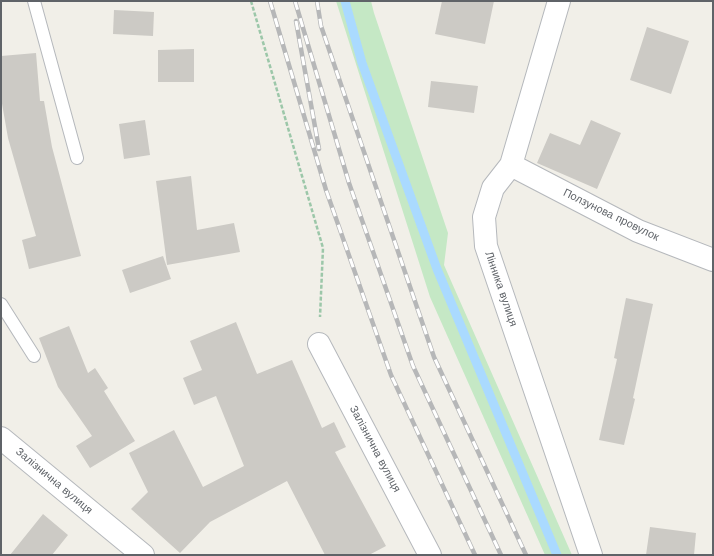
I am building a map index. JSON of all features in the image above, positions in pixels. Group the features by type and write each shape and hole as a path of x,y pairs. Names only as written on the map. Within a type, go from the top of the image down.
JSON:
{"street":[{"name":"Лінника вулиця","path":"559,1 511,165 492,188 484,217 486,246 591,555"},
{"name":"Ползунова провулок","path":"511,165 638,230 713,260"},
{"name":"Залізнична вулиця","path":"319,344 430,555"},
{"name":"Залізнична вулиця","path":"1,438 143,555"}],"lane":[{"path":"34,1 77,158"},
{"path":"1,304 34,356"}],"path":[{"path":"251,1 323,248 319,344"}],"green space":[{"path":"336,1 371,1 448,233 444,265 572,555 545,555 430,297"}],"building":[{"path":"442,1 494,1 485,44 435,34"},
{"path":"114,10 154,12 153,36 113,34"},
{"path":"647,27 689,41 671,94 630,80"},
{"path":"194,49 194,82 158,82 158,50"},
{"path":"36,53 40,101 44,101 52,147 81,256 29,269 22,240 36,236 8,138 1,98 1,56"},
{"path":"431,81 478,86 474,113 428,107"},
{"path":"145,120 150,155 124,159 119,124"},
{"path":"591,120 621,133 597,189 537,163 550,133 580,145"},
{"path":"191,176 197,230 234,223 240,252 167,265 156,181"},
{"path":"163,256 171,279 130,293 122,270"},
{"path":"626,298 653,304 633,398 635,399 624,445 599,440 617,359 614,358"},
{"path":"236,322 257,374 292,360 322,428 334,422 346,447 335,452 386,546 369,555 325,555 287,481 210,522 180,553 131,509 148,492 129,453 174,430 203,487 244,466 216,396 194,405 183,378 202,370 190,341"},
{"path":"69,326 88,373 95,368 108,388 104,391 135,441 90,468 76,446 92,436 58,387 39,338"},
{"path":"43,514 68,535 52,555 10,555"},
{"path":"650,527 696,533 694,555 646,555"}],"waterway":[{"path":"345,1 362,63 437,269 557,555"}],"railway":[{"path":"270,1 326,190 391,375 475,555"},
{"path":"295,1 349,183 413,366 501,555"},
{"path":"317,1 321,26 434,357 526,555"},
{"path":"296,21 319,149"}]}
